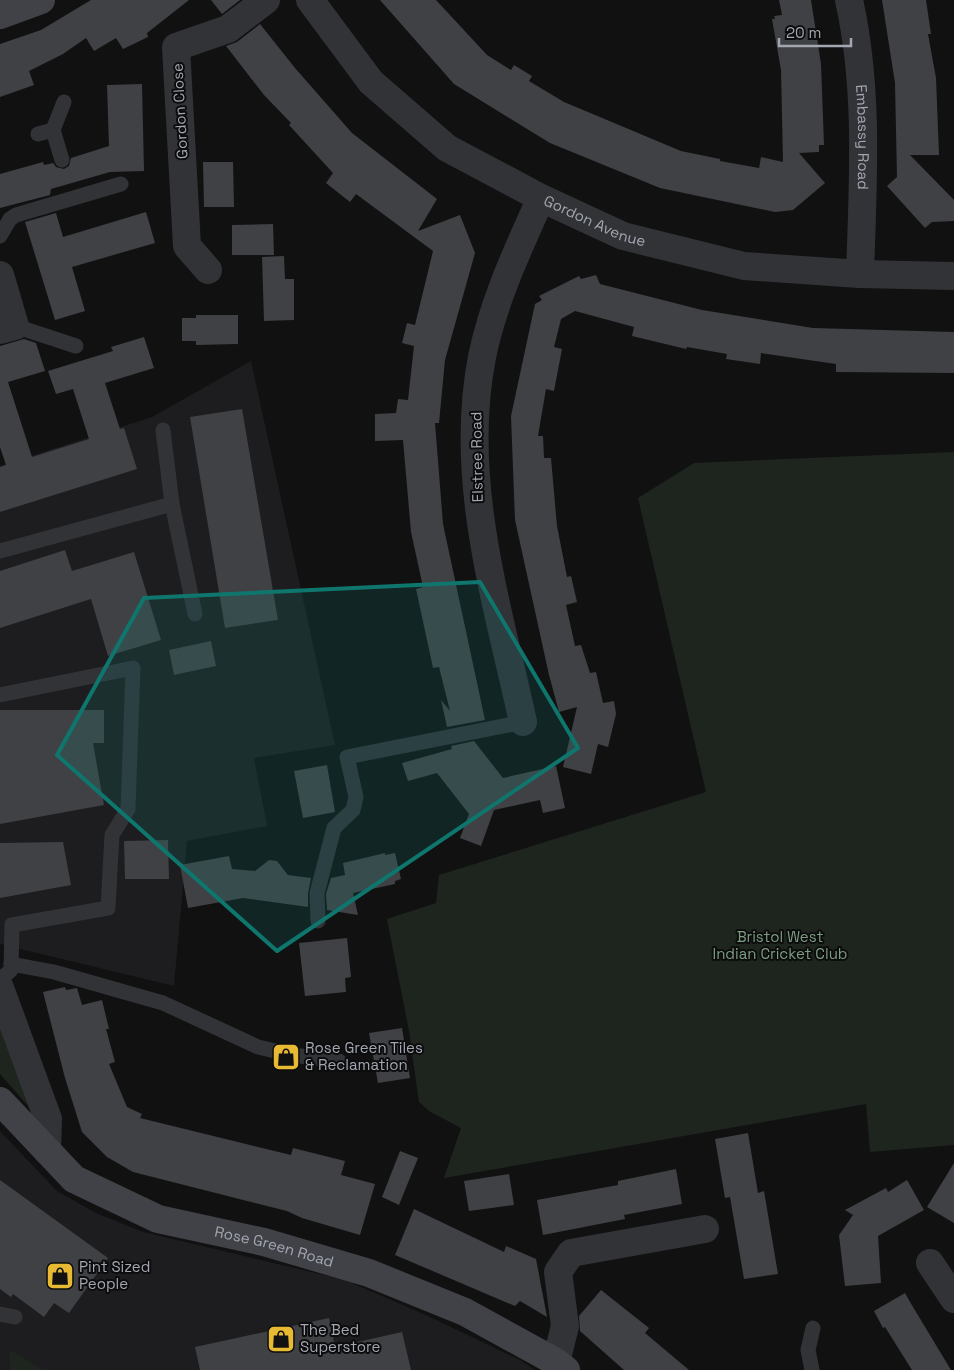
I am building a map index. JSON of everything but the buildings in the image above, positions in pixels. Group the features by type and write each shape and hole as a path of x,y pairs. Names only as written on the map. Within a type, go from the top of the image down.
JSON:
{"street":[{"path":"0,15 40,0"},
{"name":"Gordon Close","path":"208,270 187,246 176,47 228,29 266,0"},
{"name":"Gordon Avenue","path":"310,0 371,82 447,148 541,198 624,236 744,266 860,274 954,276"},
{"name":"Embassy Road","path":"849,0 858,41 864,146 860,274"},
{"name":"Elstree Road","path":"523,722 480,526 474,454 475,422 481,365 491,324 511,266 541,198"},
{"path":"0,275 8,328"},
{"path":"6,976 48,1119 46,1150"},
{"name":"Rose Green Road","path":"0,1101 74,1179 158,1219 264,1242 369,1273 465,1312 561,1366"},
{"path":"561,1366 565,1326 558,1272 571,1253 705,1229"},
{"path":"930,1263 954,1299"}],"lane":[{"path":"62,160 53,130 64,102"},
{"path":"38,134 53,130"},
{"path":"0,236 12,217 71,191 121,184"},
{"path":"8,328 76,346"},
{"path":"163,430 172,504 195,614"},
{"path":"0,551 172,504"},
{"path":"0,695 133,668 128,809 112,835 108,908 12,925 6,976"},
{"path":"318,921 317,893 334,828 353,810 356,797 347,757 523,722"},
{"path":"0,980 11,970 6,976"},
{"path":"6,976 54,972 163,1003 258,1048 339,1061"},
{"path":"812,1370 808,1350 813,1328"}],"highlighted area":[{"path":"480,582 578,748 277,951 57,755 144,598"}],"shaded area":[{"path":"251,361 335,745 254,758 267,826 187,841 174,986 0,944 0,466 152,417"},
{"path":"0,1131 57,1191 96,1213 143,1232 345,1280 428,1316 520,1360 535,1370 0,1370"}],"green space":[{"name":"Bristol West Indian Cricket Club","path":"954,452 954,1145 870,1152 866,1104 444,1178 461,1128 429,1111 419,1102 409,1031 387,919 436,903 439,875 706,792 638,498 694,463"},
{"path":"0,1010 30,1108 0,1074"},
{"path":"10,1350 43,1370 10,1370"}],"place":[{"name":"Rose Green Tiles & Reclamation","path":"286,1057"},
{"name":"Pint Sized People","path":"60,1276"},
{"name":"The Bed Superstore","path":"281,1339"}]}
